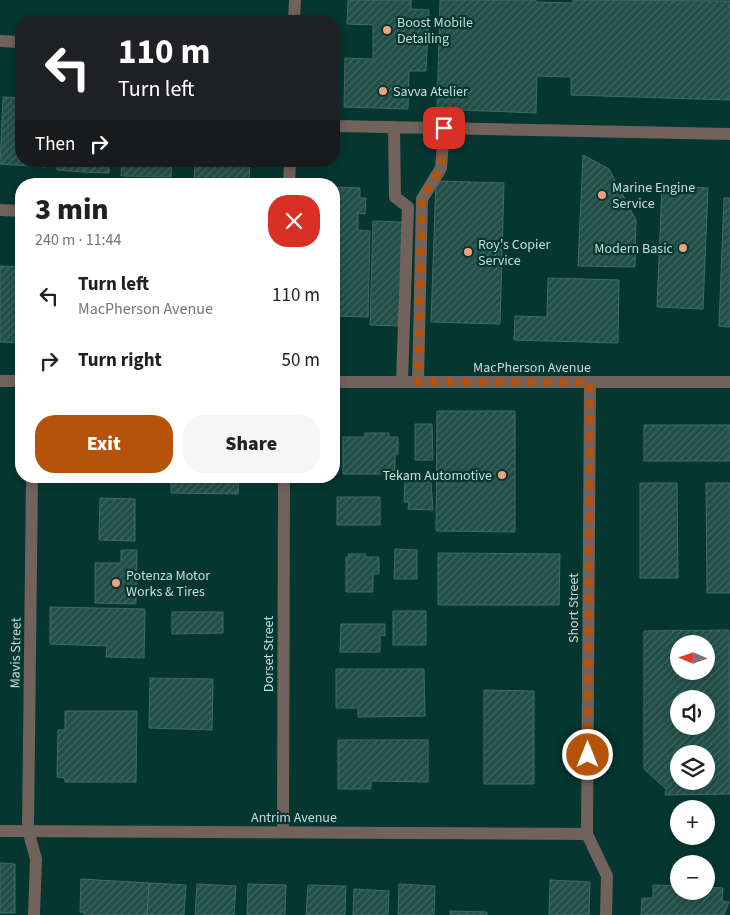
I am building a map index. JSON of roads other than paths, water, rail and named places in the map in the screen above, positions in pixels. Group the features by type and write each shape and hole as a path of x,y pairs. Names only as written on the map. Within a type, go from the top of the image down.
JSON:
{"street":[{"path":"294,15 295,0"},
{"path":"0,41 15,42"},
{"path":"340,126 730,134"},
{"path":"394,127 395,197 408,207 402,382"},
{"path":"418,382 422,199 441,168 444,128"},
{"path":"0,210 15,211"},
{"path":"0,381 15,381"},
{"name":"MacPherson Avenue","path":"340,382 730,382"},
{"name":"Short Street","path":"587,834 590,382"},
{"name":"Mavis Street","path":"32,483 28,830 36,859 34,915"},
{"name":"Dorset Street","path":"283,832 284,483"},
{"name":"Antrim Avenue","path":"0,831 587,834"},
{"path":"587,834 607,876 606,915"}],"place":[{"name":"Boost Mobile Detailing","path":"387,30"},
{"name":"Savva Atelier","path":"383,91"},
{"name":"Marine Engine Service","path":"602,195"},
{"name":"Modern Basic","path":"683,248"},
{"name":"Roy's Copier Service","path":"468,252"},
{"name":"Tekam Automotive","path":"502,475"},
{"name":"Potenza Motor Works & Tires","path":"116,583"}]}
